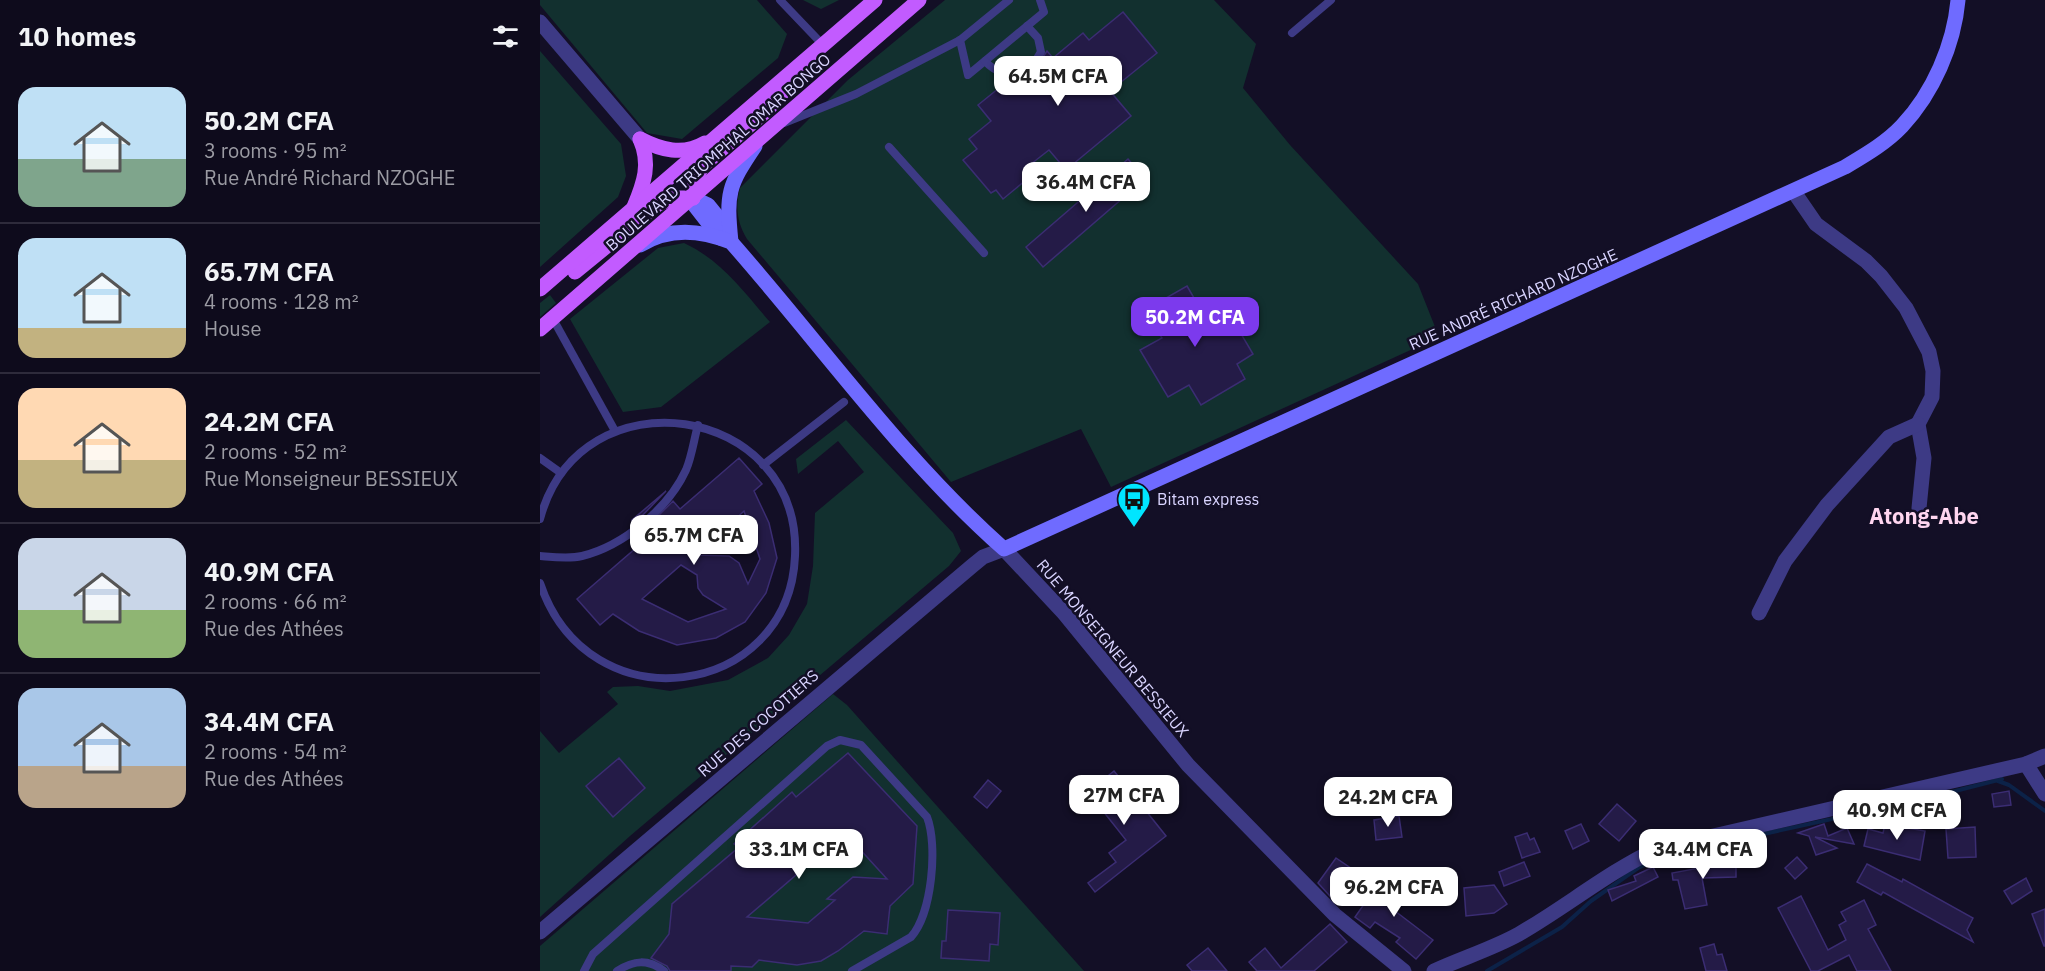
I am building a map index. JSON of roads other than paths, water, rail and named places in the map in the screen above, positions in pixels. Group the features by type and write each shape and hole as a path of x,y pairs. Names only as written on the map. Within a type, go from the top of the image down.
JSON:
{"main road":[{"name":"BOULEVARD TRIOMPHAL OMAR BONGO","path":"540,290 875,0"},
{"name":"BOULEVARD TRIOMPHAL OMAR BONGO","path":"540,329 919,0"},
{"path":"856,16 873,38"},
{"path":"540,290 572,274 658,204 672,198 693,198 695,181 702,166 778,99 806,60"},
{"path":"640,139 664,149 679,151 698,147 719,136"},
{"path":"633,211 642,192 646,172 646,156 640,139"}],"street":[{"name":"RUE ANDRÉ RICHARD NZOGHE","path":"1004,549 1794,192 1866,154 1902,126 1920,103 1941,66 1952,36 1958,0"},
{"path":"540,22 640,139"},
{"path":"637,246 652,238 675,232 698,232 730,241 728,201 730,187 758,141"},
{"path":"1794,192 1816,224 1866,261 1881,276 1906,308 1934,371 1932,397 1918,424 1924,458 1919,508"},
{"name":"RUE MONSEIGNEUR BESSIEUX","path":"693,198 695,206 730,241 919,464 1063,612 1196,773 1335,915 1404,971"},
{"path":"1759,613 1785,561 1827,505 1888,437 1918,424"},
{"name":"RUE DES COCOTIERS","path":"540,932 972,566 983,557 1004,549"},
{"path":"1434,971 1469,958 1516,935 1563,908 1628,862 1657,849 2026,764 2045,756"},
{"path":"2026,764 2045,794"}],"lane":[{"path":"780,0 823,45"},
{"path":"774,127 856,94 960,40 1009,0"},
{"path":"960,40 968,75 1044,12 1040,0"},
{"path":"1292,33 1331,0"},
{"path":"985,61 992,69 1008,74 1029,68 1041,52 1038,38 1027,26"},
{"path":"889,147 984,253"},
{"path":"553,319 615,431"},
{"path":"763,465 844,402"},
{"path":"540,519 544,504 561,473 587,447 615,431 649,422 680,422 698,425 738,443 763,465 782,493 790,516 795,556 792,580 784,603 772,624 756,642 730,662 693,676 669,679 644,678 621,671 584,651 569,636 546,601 540,583"},
{"path":"540,556 579,557 605,548 654,513 679,483 687,468 698,425"},
{"path":"540,458 561,473"},
{"path":"584,971 593,954 826,746 840,740 861,745 927,818 932,830 928,898 919,928 911,937 852,971"},
{"path":"617,971 628,964 642,961 655,964 664,971"}],"waterway":[{"path":"1487,971 1562,927 1591,901 1638,868 1667,855 1924,799 2002,779"},
{"path":"1998,781 2009,785 2045,811"}],"place":[{"name":"Bitam express","path":"1134,528"}],"district":[{"name":"Atong-Abe","path":"1924,516"}]}
